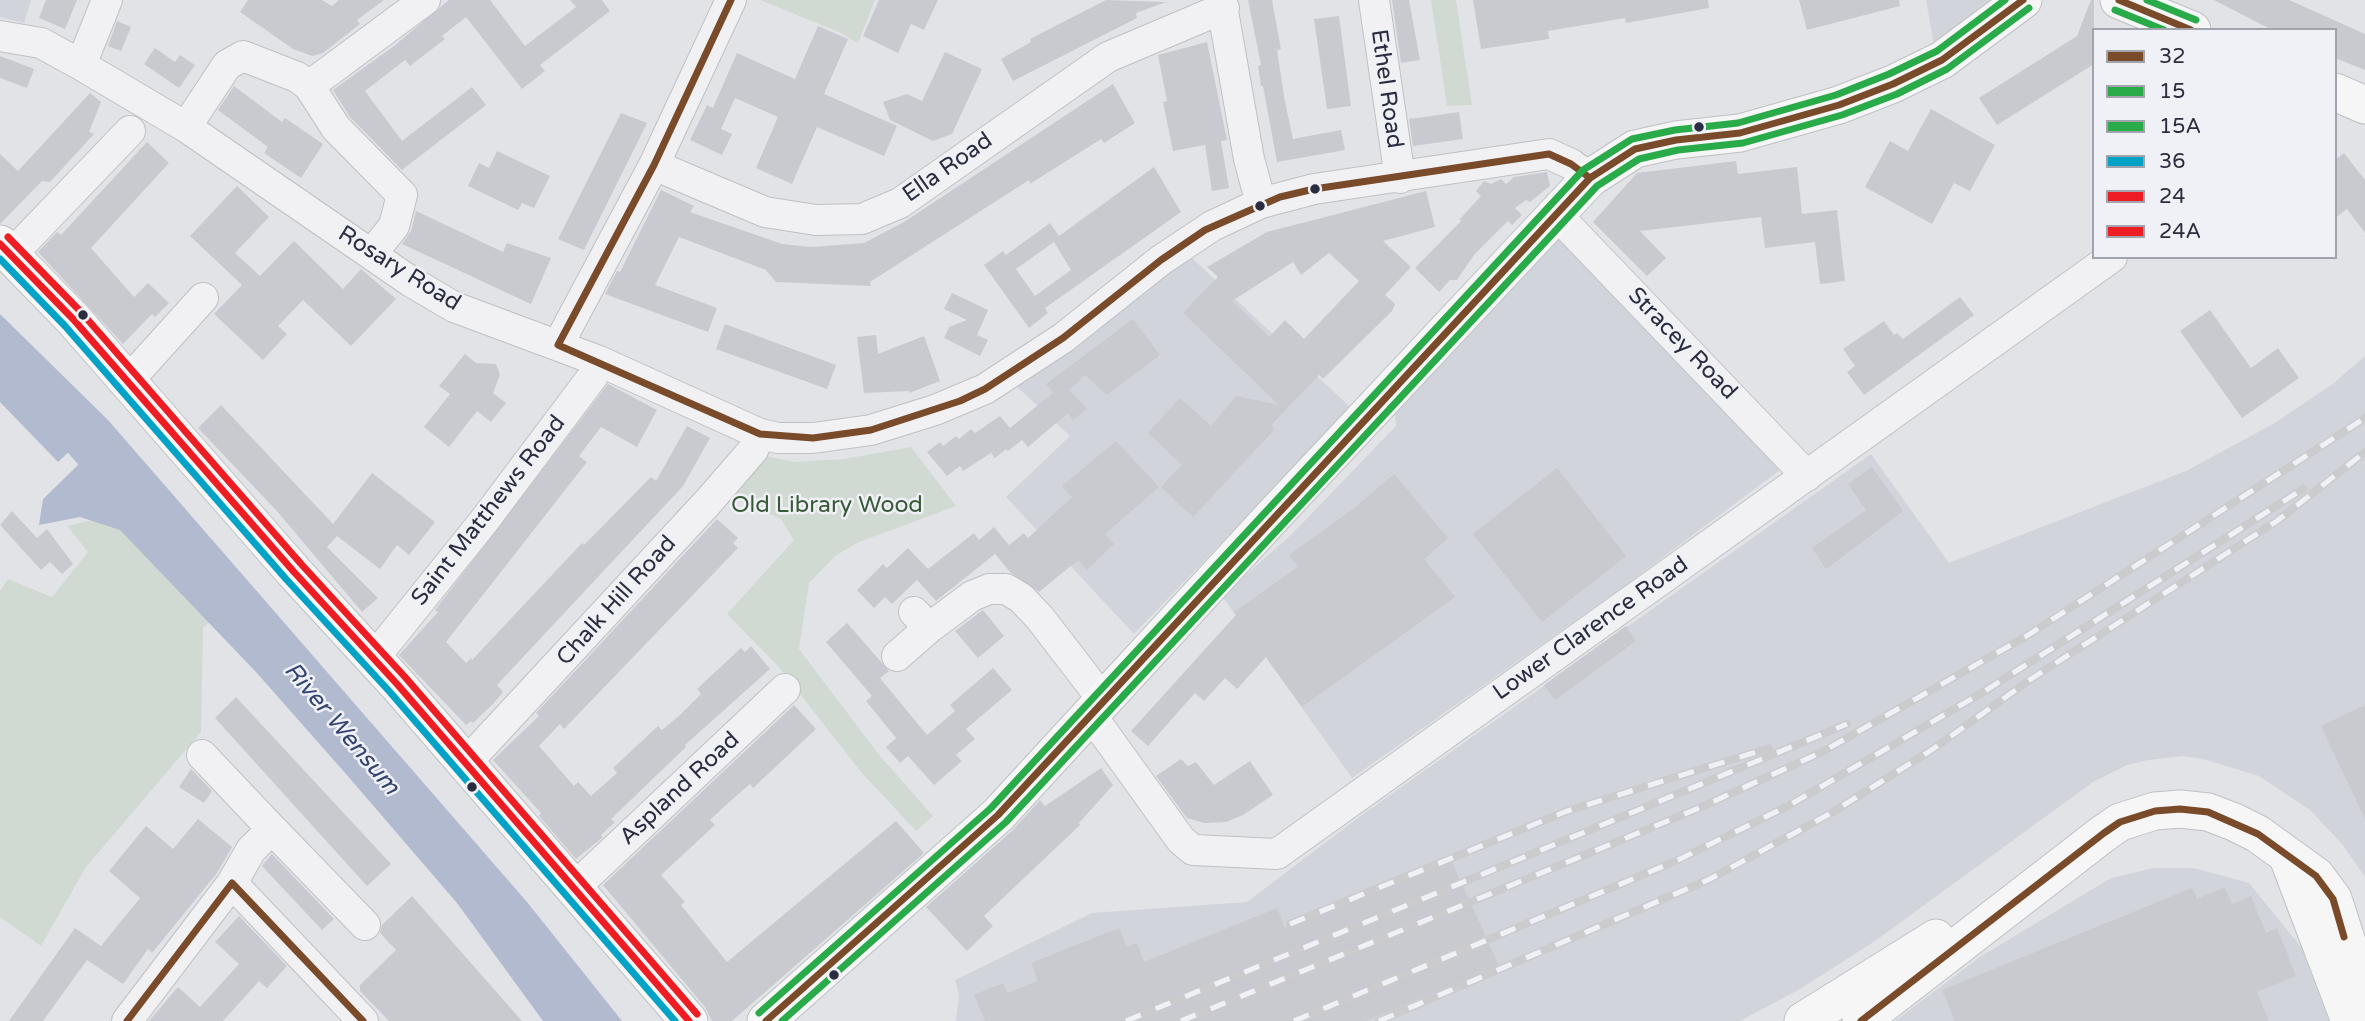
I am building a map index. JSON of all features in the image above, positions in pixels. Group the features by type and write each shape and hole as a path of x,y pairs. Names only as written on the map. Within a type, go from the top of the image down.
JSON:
{"main road":[{"path":"2124,1 2187,28"},
{"path":"766,1021 964,848 1590,178 1635,149 1676,139 1740,133 1829,108 1893,84 1942,60 2024,2"},
{"path":"5,249 128,381 294,572 374,658 689,1021"},
{"path":"1861,1021 2085,846 2120,822 2155,811 2180,809 2208,812 2234,822 2258,834 2288,859 2316,876 2333,899 2343,937 2365,998"},
{"path":"1811,1019 2050,861 2085,846"},
{"path":"2343,937 2350,1021"}],"street":[{"path":"81,65 107,0"},
{"path":"309,86 425,0"},
{"path":"558,345 654,165 732,0"},
{"name":"Ethel Road","path":"1374,0 1400,178"},
{"path":"1222,4 1249,159 1261,203"},
{"name":"Ella Road","path":"654,165 765,212 816,220 862,219 900,203 1063,86 1108,57 1222,4"},
{"name":"Rosary Road","path":"0,36 41,43 186,127 454,307 599,361 760,435 813,439 871,430 972,395 1063,338 1183,245 1212,226 1261,203 1314,189 1549,154 1571,163 1590,178"},
{"path":"186,127 227,65 243,56 298,77 309,86 336,128 402,195 394,226 378,246 377,257"},
{"path":"5,249 130,131"},
{"name":"Stracey Road","path":"1556,214 1807,476"},
{"name":"Lower Clarence Road","path":"1097,707 1181,840 1193,850 1278,854 2109,259"},
{"path":"128,381 203,298"},
{"name":"Saint Matthews Road","path":"374,658 484,522 593,376 599,361"},
{"name":"Chalk Hill Road","path":"466,763 708,502 752,450 760,435"},
{"path":"897,656 922,620 989,589 1006,590 1021,598 1040,618 1097,707"},
{"name":"Aspland Road","path":"574,888 785,689"},
{"path":"202,755 365,925"},
{"path":"127,1021 232,883 251,850 272,829"},
{"path":"232,883 363,1021"}],"shaded area":[{"path":"0,0 31,0 24,23 0,17"},
{"path":"1926,0 1997,0 1934,45"},
{"path":"1557,236 1780,470 1623,587 1352,778 1222,596 1291,535 1396,426 1395,412 1503,299 1504,294"},
{"path":"1191,257 1351,408 1134,634 1006,497 1070,436 1015,385"},
{"path":"2365,356 2365,877 2342,844 2310,810 2259,776 2203,759 2183,756 2127,765 2093,782 1875,941 1800,989 1740,1021 956,1021 959,995 955,980 1092,913 1247,902 1362,815 1871,454 1949,563 2186,471 2273,424 2334,383"},
{"path":"2154,868 2194,868 2249,883 2301,947 2329,1021 1895,1021 1980,957 2111,878"}],"green space":[{"path":"760,0 875,0 858,43 839,32"},
{"path":"1431,0 1456,0 1472,105 1447,106"},
{"name":"Old Library Wood","path":"911,447 956,506 859,542 835,556 809,583 799,649 880,756 933,816 916,831 861,772 778,666 727,614 794,540 781,519 731,497 765,456 795,462 844,459"},
{"path":"110,516 223,608 203,628 201,732 86,867 41,946 0,917 0,591 8,579 52,597 88,552 67,526"}],"water":[{"name":"River Wensum","path":"0,314 108,420 527,902 622,1021 543,1021 457,903 346,774 256,672 120,530 80,517 39,525 43,499 78,464 68,453 58,462 0,402"}],"pier":[{"path":"68,453 78,465 43,499 41,497 73,464 68,458 57,465"}],"building":[{"path":"46,0 77,0 65,29 39,18"},
{"path":"248,0 322,0 332,6 339,0 384,0 357,20 360,24 323,53 312,56 293,49 240,12"},
{"path":"449,0 490,0 525,46 576,7 570,0 602,0 610,11 540,65 545,71 522,89 466,17 442,36 445,39 410,66 405,60 365,91 402,141 472,87 486,105 402,170 350,117 333,90 394,46"},
{"path":"879,0 938,0 924,30 911,24 898,53 863,36"},
{"path":"1106,0 1166,2 1136,13 1137,18 1013,81 1001,59 1031,42 1030,39"},
{"path":"1248,0 1272,0 1281,49 1277,50 1293,139 1341,130 1345,150 1277,162 1261,86 1258,66 1261,65"},
{"path":"1392,0 1409,0 1420,60 1401,63"},
{"path":"1473,0 1708,0 1709,8 1626,23 1625,18 1548,31 1549,39 1481,49"},
{"path":"1799,0 1899,0 1900,6 1807,30"},
{"path":"2091,0 2094,0 2092,65 1997,125 1979,98 2077,36"},
{"path":"2214,0 2289,0 2365,34 2365,70 2337,59 2337,28 2268,28"},
{"path":"1339,16 1351,106 1327,109 1314,19"},
{"path":"117,21 131,27 121,51 108,46"},
{"path":"818,26 848,39 824,94 897,126 884,156 817,127 792,184 756,168 778,117 735,98 721,129 732,134 722,155 690,140 707,105 713,108 737,53 795,79"},
{"path":"1207,42 1227,140 1221,141 1229,188 1212,191 1205,145 1173,151 1163,102 1167,101 1158,55"},
{"path":"155,48 175,62 180,55 195,65 179,88 144,64"},
{"path":"945,52 982,69 952,134 933,141 890,120 883,102 907,94 922,101"},
{"path":"0,56 34,69 27,88 0,78"},
{"path":"1113,84 1135,123 1104,143 1101,139 1030,184 1029,180 870,282 871,286 776,282 766,270 679,237 655,285 717,308 708,332 605,294 617,271 620,272 661,190 694,206 690,212 782,244 811,247 864,243 904,222"},
{"path":"234,86 282,122 285,118 323,144 301,178 264,153 268,147 218,110"},
{"path":"90,93 101,102 89,132 94,134 50,182 42,181 0,224 0,154 18,171"},
{"path":"1931,109 1995,145 1970,191 1954,183 1932,224 1865,187 1890,141 1908,151"},
{"path":"1459,112 1463,139 1413,146 1409,119"},
{"path":"621,113 647,123 584,250 558,239"},
{"path":"147,142 169,163 91,248 134,297 148,283 169,303 155,317 152,314 123,344 38,252 57,232 61,235"},
{"path":"497,151 550,176 534,208 522,203 518,210 468,186 479,163 489,168"},
{"path":"2344,153 2365,180 2365,233 2347,209 2337,216 2337,158"},
{"path":"1736,161 1738,174 1797,167 1802,214 1837,210 1845,281 1820,284 1815,242 1765,248 1761,217 1640,231 1666,258 1647,276 1593,222 1637,173"},
{"path":"1154,167 1181,212 1045,308 1048,313 1029,328 984,265 1003,251 1006,255 1050,223 1059,236","holes":["1054,242 1071,270 1035,296 1016,269"]},
{"path":"1547,172 1550,186 1530,202 1526,200 1515,208 1522,215 1512,225 1508,221 1474,255 1457,280 1450,280 1439,292 1415,268 1462,220 1459,220 1481,196 1476,191 1484,181 1491,184 1501,179 1506,184 1514,177"},
{"path":"237,186 269,217 235,253 260,276 294,241 343,289 361,269 396,299 351,346 303,300 278,326 287,334 263,360 214,314 242,285 190,236"},
{"path":"1426,191 1435,227 1383,241 1411,267 1385,295 1395,304 1392,311 1323,379 1319,375 1272,424 1274,430 1193,517 1161,487 1182,465 1148,433 1180,398 1211,426 1236,396 1279,405 1183,313 1218,277 1207,267 1267,232","holes":["1329,253 1359,281 1304,339 1285,320 1269,337 1232,301 1293,262 1301,275"]},
{"path":"416,211 503,252 507,243 551,258 531,304 402,244 411,231"},
{"path":"952,293 988,310 977,335 988,340 980,356 944,338 949,327 967,320 944,309"},
{"path":"1960,297 1974,315 1864,395 1847,372 1855,366 1843,349 1884,321 1894,335 1897,333 1903,339"},
{"path":"2210,310 2251,368 2278,348 2299,378 2242,418 2180,331"},
{"path":"1133,319 1160,355 1107,395 1085,375 1069,390 1087,409 1073,420 1068,413 1028,447 1022,440 995,458 991,453 963,471 960,466 947,476 927,452 940,442 943,446 956,436 959,439 971,429 975,433 1000,416 1010,428 1053,393 1046,384"},
{"path":"725,324 836,365 827,389 716,349"},
{"path":"876,335 878,354 924,336 940,381 909,393 864,393 857,337"},
{"path":"465,354 476,363 496,364 500,375 493,393 506,403 491,422 477,411 449,447 424,427 450,394 439,386"},
{"path":"608,384 657,410 637,447 601,427 579,456 587,462 446,642 466,663 471,658 472,660 582,543 584,545 651,477 656,481 687,426 710,438 683,486 497,685 503,692 493,704 473,723 471,721 466,725 399,655 438,612 435,610"},
{"path":"221,405 333,524 372,473 435,522 409,555 397,545 380,569 337,536 327,547 378,598 362,612 276,510 198,428"},
{"path":"1116,441 1159,487 1105,534 1114,544 1087,570 1078,560 1039,592 1010,572 995,554 936,601 917,580 892,604 885,597 874,608 857,590 883,564 887,568 908,548 928,569 974,533 979,540 994,527 1009,545 1024,533 1028,538 1072,497 1062,486"},
{"path":"1872,467 1903,511 1826,569 1812,548 1866,510 1848,484"},
{"path":"1557,468 1626,556 1542,622 1473,534"},
{"path":"1394,474 1448,538 1424,559 1455,597 1302,707 1266,657 1237,689 1225,678 1204,701 1195,693 1148,746 1131,731 1236,615 1234,612 1298,567 1289,555 1353,509"},
{"path":"12,511 37,538 47,529 73,564 62,574 50,562 41,570 0,525"},
{"path":"717,519 738,538 733,543 738,548 564,729 560,724 539,746 574,786 578,782 591,796 617,773 613,768 658,726 662,730 680,715 701,694 697,689 741,648 745,652 751,646 770,669 685,745 686,747 611,819 615,822 601,835 603,837 576,859 539,816 541,813 493,760 539,716 536,713"},
{"path":"983,610 1004,636 978,658 955,631"},
{"path":"847,623 889,671 880,678 927,735 955,711 950,705 993,668 1012,690 966,729 975,739 956,755 962,761 934,785 908,756 900,763 886,747 896,738 866,701 872,696 826,642"},
{"path":"1626,626 1636,641 1555,700 1544,685"},
{"path":"236,697 391,864 367,886 215,718"},
{"path":"794,705 816,729 753,788 750,784 710,820 715,825 661,875 685,902 681,905 727,962 896,821 924,853 732,1021 712,1021 705,1007 603,885"},
{"path":"2365,705 2365,819 2321,726"},
{"path":"1181,759 1188,766 1196,762 1214,785 1250,761 1273,795 1243,815 1226,822 1204,823 1187,818 1156,776"},
{"path":"1101,768 1113,785 1080,825 984,916 993,926 967,951 926,907 1012,831 1040,800 1045,806"},
{"path":"191,769 212,791 204,803 179,787"},
{"path":"198,819 232,847 217,873 152,953 148,949 123,984 87,960 43,1021 9,1021 75,928 101,946 140,898 109,871 146,826 173,849"},
{"path":"272,854 334,919 322,930 262,866"},
{"path":"1452,862 1499,966 1366,1021 985,1021 974,995 1003,983 1007,993 1038,981 1031,963 1119,928 1127,947 1137,943 1144,962 1277,908 1285,928"},
{"path":"2225,887 2232,904 2251,896 2266,933 2277,928 2296,976 2257,992 2269,1021 1955,1021 1942,990 2192,888 2197,899"},
{"path":"412,896 522,1021 389,1021 360,991 360,985 396,950 380,933 382,925"},
{"path":"239,916 287,966 267,988 259,981 223,1021 149,1021 178,987 200,1007 239,964 215,942"}],"railway":[{"path":"1181,1021 1699,808 1822,752 2025,637 2365,418"},
{"path":"1379,1021 1710,879 1833,812 1933,749 2031,679 2277,521 2365,452"},
{"path":"1294,1021 1678,860 1788,806 1980,694 2303,489"},
{"path":"1126,1021 1847,724"},
{"path":"1290,924 1567,811 1769,748"}],"transit line":[{"name":"32","path":"731,0 654,165 558,345 760,434 813,438 871,430 960,401 985,389 1063,338 1161,260 1205,230 1280,197 1314,189 1549,154 1571,164 1590,178"},
{"name":"15A","path":"759,1013 991,808 1583,170 1632,139 1675,130 1738,123 1836,95 1889,74 1937,51 2005,0"},
{"name":"32","path":"766,1021 998,815 1590,178 1635,149 1676,140 1740,133 1839,105 1893,84 1942,60 2023,0"},
{"name":"32","path":"2119,0 2186,28"},
{"name":"15A","path":"2147,0 2196,20"},
{"name":"15","path":"782,1021 1006,822 1597,186 1639,159 1678,150 1743,143 1842,115 1897,94 1947,69 2029,8"},
{"name":"15","path":"2115,10 2159,28"},
{"name":"24A","path":"8,237 81,312 302,565 405,677 697,1014"},
{"name":"24","path":"0,244 73,319 294,572 397,684 689,1021"},
{"name":"36","path":"0,259 65,326 286,579 389,691 675,1021"},
{"name":"32","path":"1861,1021 2104,833 2120,822 2155,811 2180,809 2208,812 2258,834 2316,876 2333,899 2344,937"},
{"name":"32","path":"127,1021 232,883 363,1021"}]}
